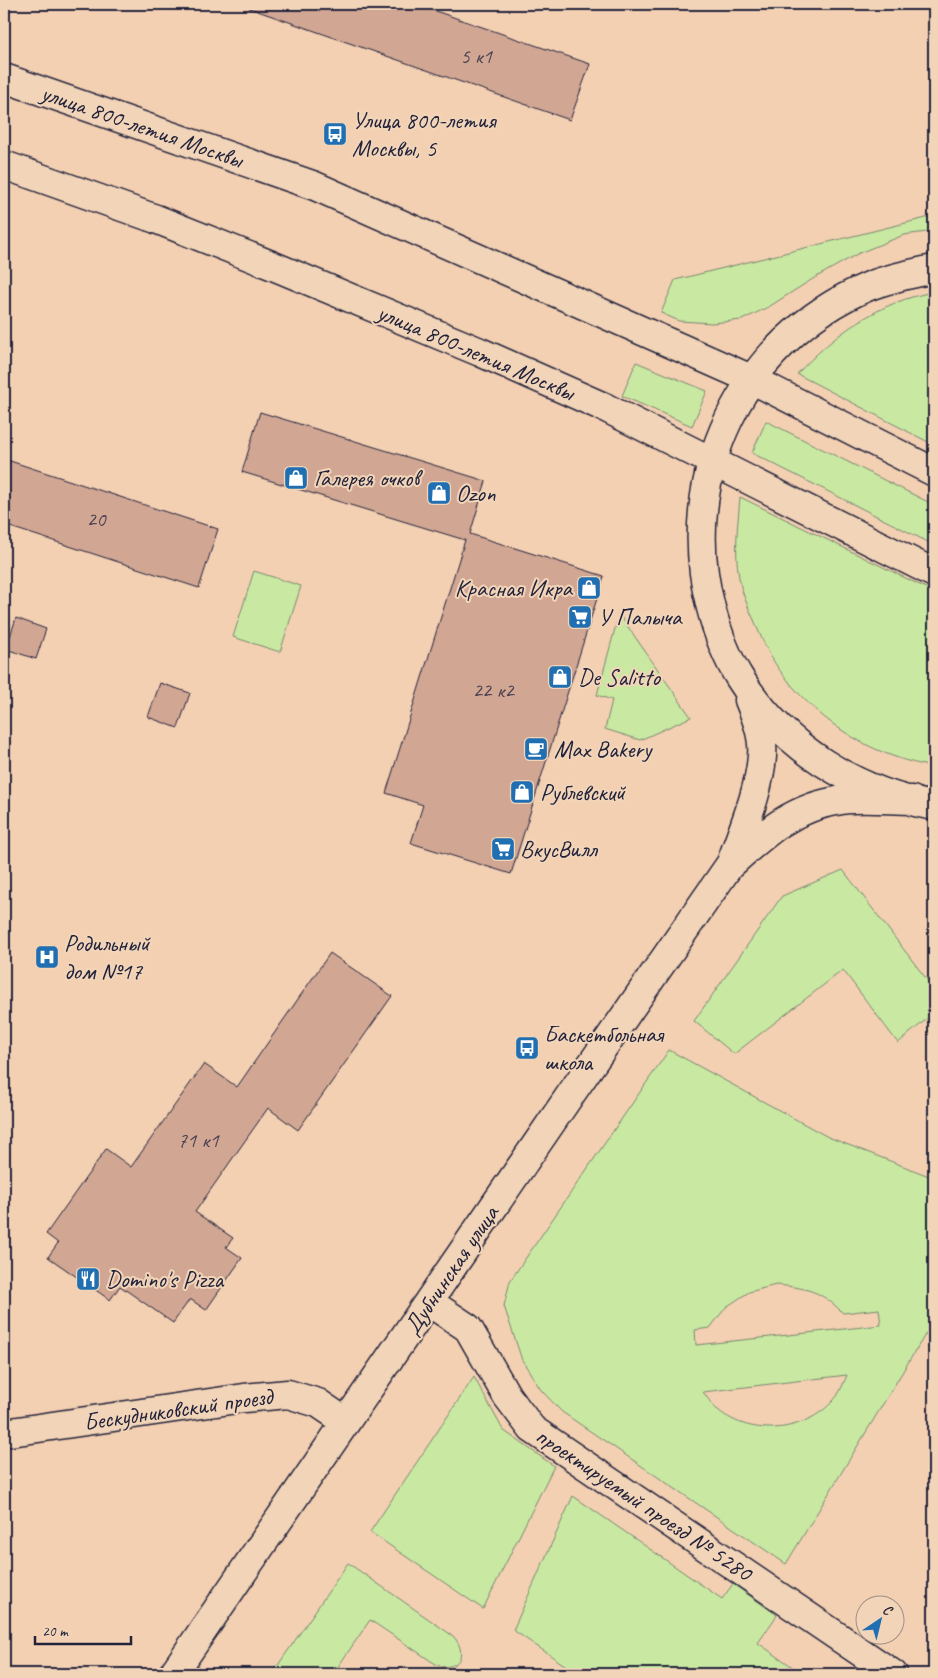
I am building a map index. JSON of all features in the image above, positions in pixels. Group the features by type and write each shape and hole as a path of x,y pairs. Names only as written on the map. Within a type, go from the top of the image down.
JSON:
{"main road":[{"name":"улица 800-летия Москвы","path":"4,78 315,186 751,379 934,472"},
{"name":"улица 800-летия Москвы","path":"4,165 156,219 498,360 606,408 934,573"},
{"path":"923,803 865,786 829,767 799,746 772,720 739,677 716,625 706,590 701,552 702,515 707,479 712,460 733,409 751,379 776,350 803,325 834,304 867,287 902,275 934,269"},
{"name":"Дубнинская улица","path":"729,866 756,792 763,754 758,723 739,677"},
{"name":"Дубнинская улица","path":"174,1674 729,866 780,822 808,807 844,799 923,803"},
{"name":"проектируемый проезд № 5280","path":"429,1302 468,1328 507,1396 532,1429 893,1674"},
{"name":"Бескудниковский проезд","path":"4,1433 244,1398 288,1394 318,1404 346,1422"}],"green space":[{"path":"934,216 934,231 904,235 859,253 770,306 742,320 712,323 679,321 661,313 675,280"},
{"path":"934,292 934,445 797,374 826,346 859,321 895,303 914,296"},
{"path":"636,362 707,391 692,426 622,396"},
{"path":"766,421 934,505 934,545 752,453"},
{"path":"740,497 934,592 934,767 891,755 851,736 816,710 780,670 760,635 740,582 737,527"},
{"path":"254,571 301,586 280,652 233,637"},
{"path":"619,614 691,717 640,740 605,729 612,700 597,695"},
{"path":"843,870 934,989 934,1013 898,1043 843,970 734,1054 694,1021 782,896"},
{"path":"669,1050 828,1137 934,1178 934,1320 786,1564 562,1412 541,1390 522,1360 504,1306 510,1281","holes":["776,1285 805,1289 820,1295 843,1313 879,1309 881,1325 696,1345 695,1330 710,1328 726,1307 749,1292","847,1375 837,1396 826,1408 797,1424 780,1427 764,1428 732,1419 716,1408 703,1392"]},
{"path":"474,1377 503,1430 554,1466 483,1609 370,1532"},
{"path":"573,1496 722,1599 733,1584 777,1615 758,1643 803,1674 578,1674 513,1630"},
{"path":"348,1563 453,1636 458,1642 461,1654 456,1663 451,1666 437,1665 370,1620 333,1674 272,1674"}],"building":[{"path":"250,4 415,4 590,64 570,120 249,8"},
{"path":"260,412 486,481 470,534 604,576 511,874 411,843 423,805 386,793 465,540 242,472"},
{"path":"4,459 218,529 199,588 4,525"},
{"path":"16,618 46,629 36,659 6,649"},
{"path":"160,683 190,693 178,728 148,717"},
{"path":"330,953 392,996 298,1130 268,1108 195,1212 233,1238 226,1247 242,1258 206,1310 190,1299 173,1323 120,1286 110,1300 48,1257 58,1243 46,1234 106,1149 131,1167 204,1064 237,1087"}],"place":[{"name":"Улица 800-летия Москвы, 5","path":"335,134"},
{"name":"Галерея очков","path":"296,478"},
{"name":"Ozon","path":"439,493"},
{"name":"Красная Икра","path":"589,588"},
{"name":"У Палыча","path":"580,617"},
{"name":"De Salitto","path":"560,677"},
{"name":"Max Bakery","path":"536,749"},
{"name":"Рублевский","path":"522,792"},
{"name":"ВкусВилл","path":"503,849"},
{"name":"Родильный дом №17","path":"47,957"},
{"name":"Баскетбольная школа","path":"527,1048"},
{"name":"Domino's Pizza","path":"88,1279"}]}
